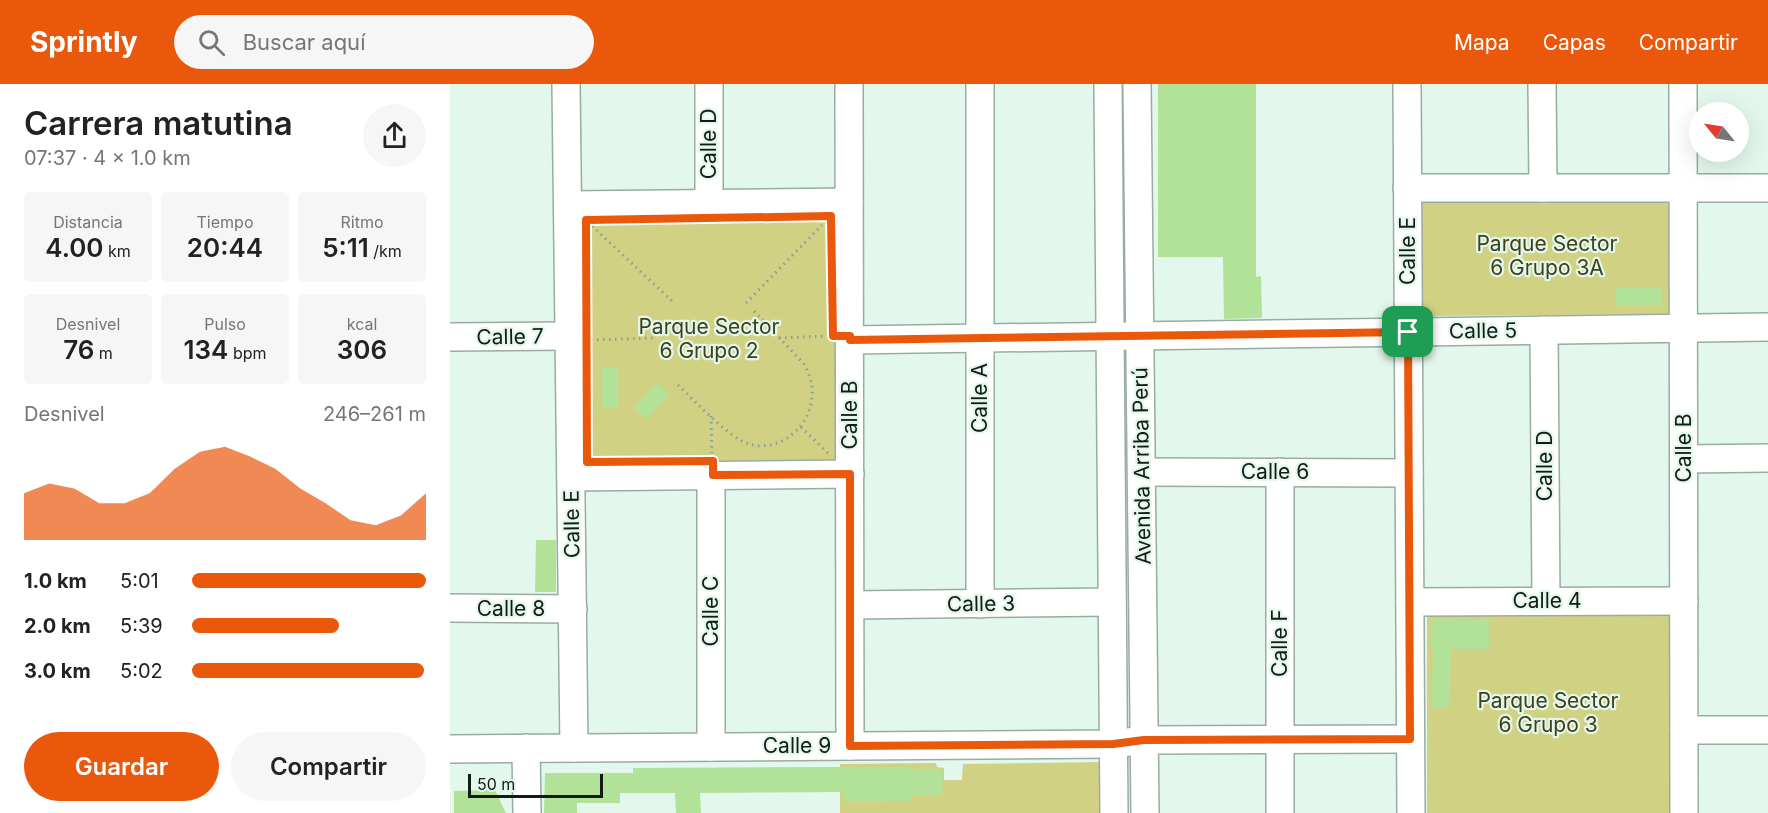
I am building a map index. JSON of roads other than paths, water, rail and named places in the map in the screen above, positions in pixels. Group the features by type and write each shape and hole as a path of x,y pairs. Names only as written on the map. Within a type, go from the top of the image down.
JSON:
{"street":[{"name":"Calle E","path":"566,84 578,338 571,477 574,748"},
{"name":"Calle D","path":"709,84 709,204"},
{"name":"Calle B","path":"849,84 850,746"},
{"name":"Calle A","path":"980,84 980,604"},
{"name":"Avenida Arriba Perú","path":"1108,84 1126,336 1142,472 1145,813"},
{"name":"Avenida Arriba Perú","path":"1114,813 1112,602 1137,84"},
{"name":"Calle E","path":"1407,84 1411,813"},
{"path":"1542,84 1543,188"},
{"name":"Calle B","path":"1683,84 1684,813"},
{"path":"1407,188 1768,188"},
{"path":"570,205 849,202"},
{"name":"Calle 5","path":"850,338 1768,327"},
{"name":"Calle D","path":"1544,330 1546,601"},
{"name":"Calle 7","path":"450,337 578,338"},
{"path":"1684,459 1768,458"},
{"name":"Calle 6","path":"1142,472 1409,473"},
{"name":"Calle F","path":"1280,472 1280,813"},
{"path":"571,477 850,474"},
{"name":"Calle C","path":"711,747 712,475"},
{"name":"Calle 4","path":"1410,602 1684,601"},
{"name":"Calle 3","path":"850,605 1112,602"},
{"name":"Calle 8","path":"450,608 573,609"},
{"path":"1684,730 1768,730"},
{"path":"1144,740 1410,739"},
{"name":"Calle 9","path":"450,749 1113,744 1144,740"},
{"path":"526,748 527,813"}],"park label":[{"name":"Parque Sector 6 Grupo 3A","path":"1547,256"},
{"name":"Parque Sector 6 Grupo 2","path":"709,339"},
{"name":"Parque Sector 6 Grupo 3","path":"1548,713"}]}
